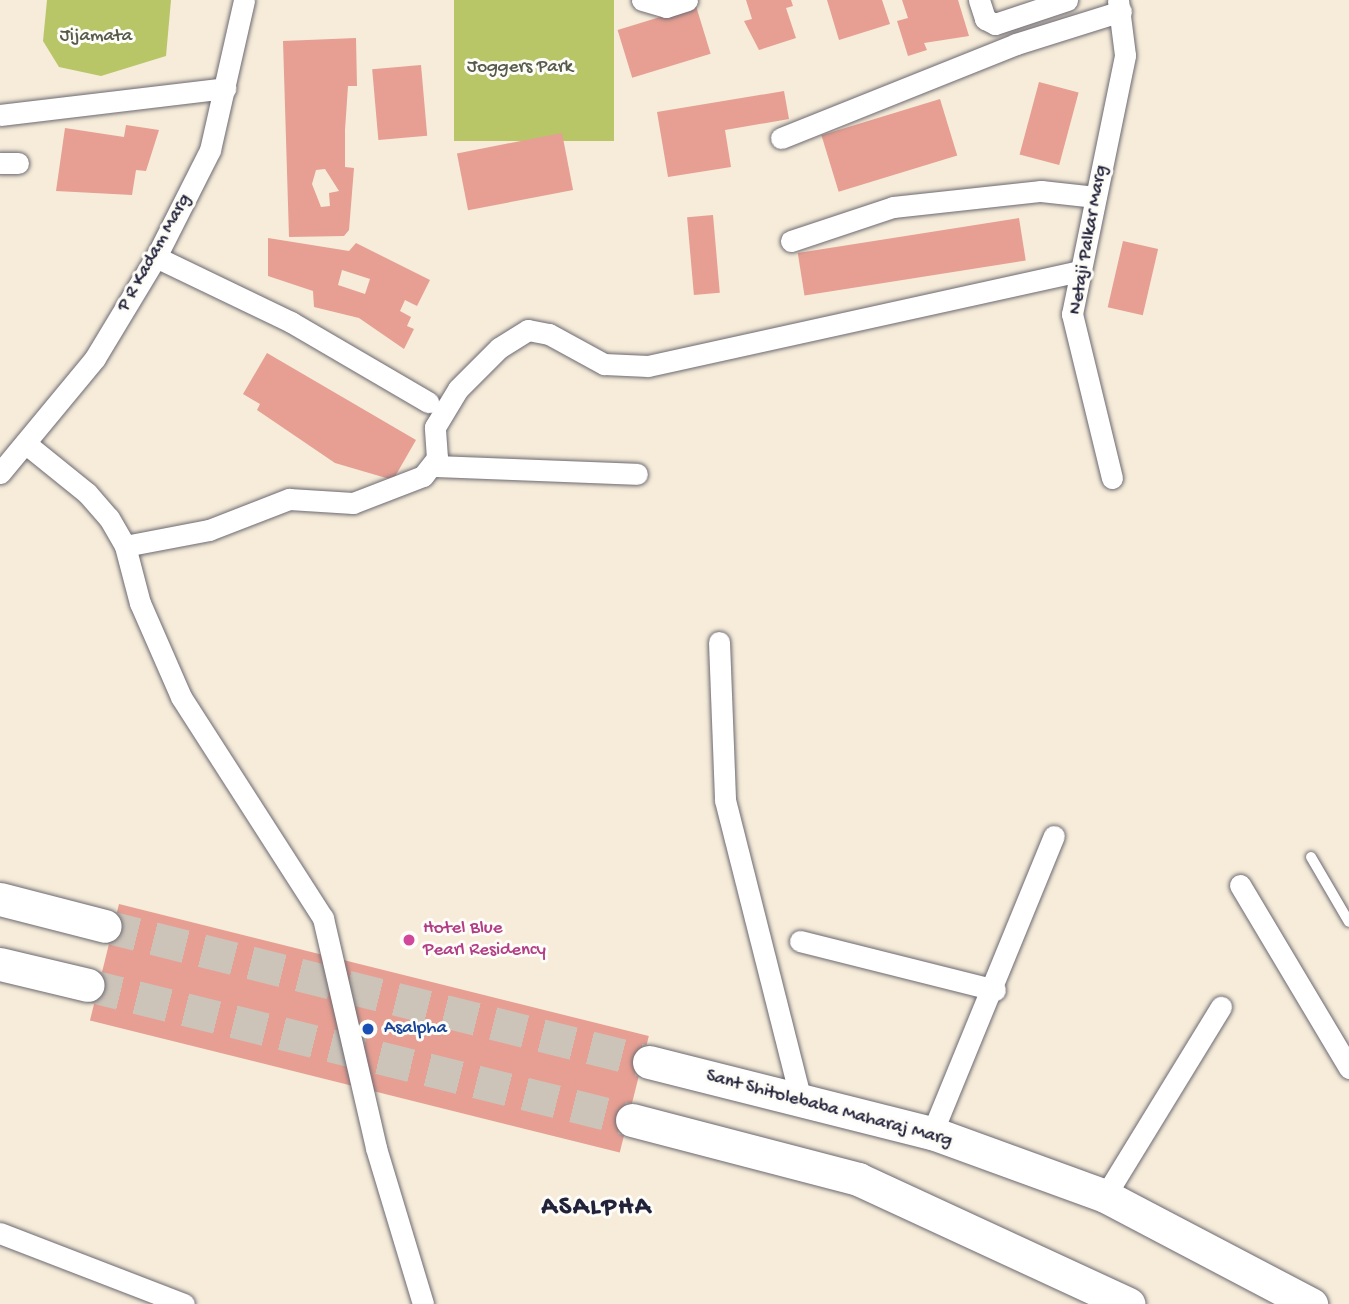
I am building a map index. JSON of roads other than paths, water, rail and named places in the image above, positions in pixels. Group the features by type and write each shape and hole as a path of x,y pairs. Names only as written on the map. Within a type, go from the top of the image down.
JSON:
{"main road":[{"path":"0,899 105,926"},
{"path":"0,964 88,985"},
{"name":"Sant Shitolebaba Maharaj Marg","path":"649,1062 932,1133 1105,1196 1311,1304"},
{"path":"632,1120 858,1179 1129,1304"}],"street":[{"name":"P R Kadam Marg","path":"0,473 95,358 156,257 210,150 244,0"},
{"path":"642,0 666,7 687,0"},
{"path":"979,0 985,19 995,24 1067,0"},
{"path":"781,138 1119,5"},
{"name":"Netaji Palkar Marg","path":"1112,478 1072,314 1125,55 1119,5"},
{"path":"0,115 225,88"},
{"path":"791,241 893,207 1041,191 1096,197"},
{"path":"156,257 291,322 428,402"},
{"path":"433,466 435,427 458,389 499,348 528,330 549,334 604,364 648,366 1080,271"},
{"path":"25,443 87,493 125,546 140,603 181,697 323,918 376,1149 423,1304"},
{"path":"125,546 209,530 289,499 353,503 397,489 433,466 637,474"},
{"path":"719,642 724,800 802,1100"},
{"path":"932,1133 995,990 1054,836"},
{"path":"1240,885 1349,1068"},
{"path":"800,941 995,990"},
{"path":"1105,1196 1221,1007"},
{"path":"0,1233 184,1304"}],"lane":[{"path":"1311,857 1349,922"}],"tunnel":[{"path":"105,926 649,1062"},
{"path":"88,985 632,1120"}],"place":[{"name":"Hotel Blue Pearl Residency","path":"409,940"},
{"name":"Asalpha","path":"368,1029"}],"district":[{"name":"ASALPHA","path":"597,1209"}],"park label":[{"name":"Jijamata","path":"96,37"},
{"name":"Joggers Park","path":"520,68"}]}
